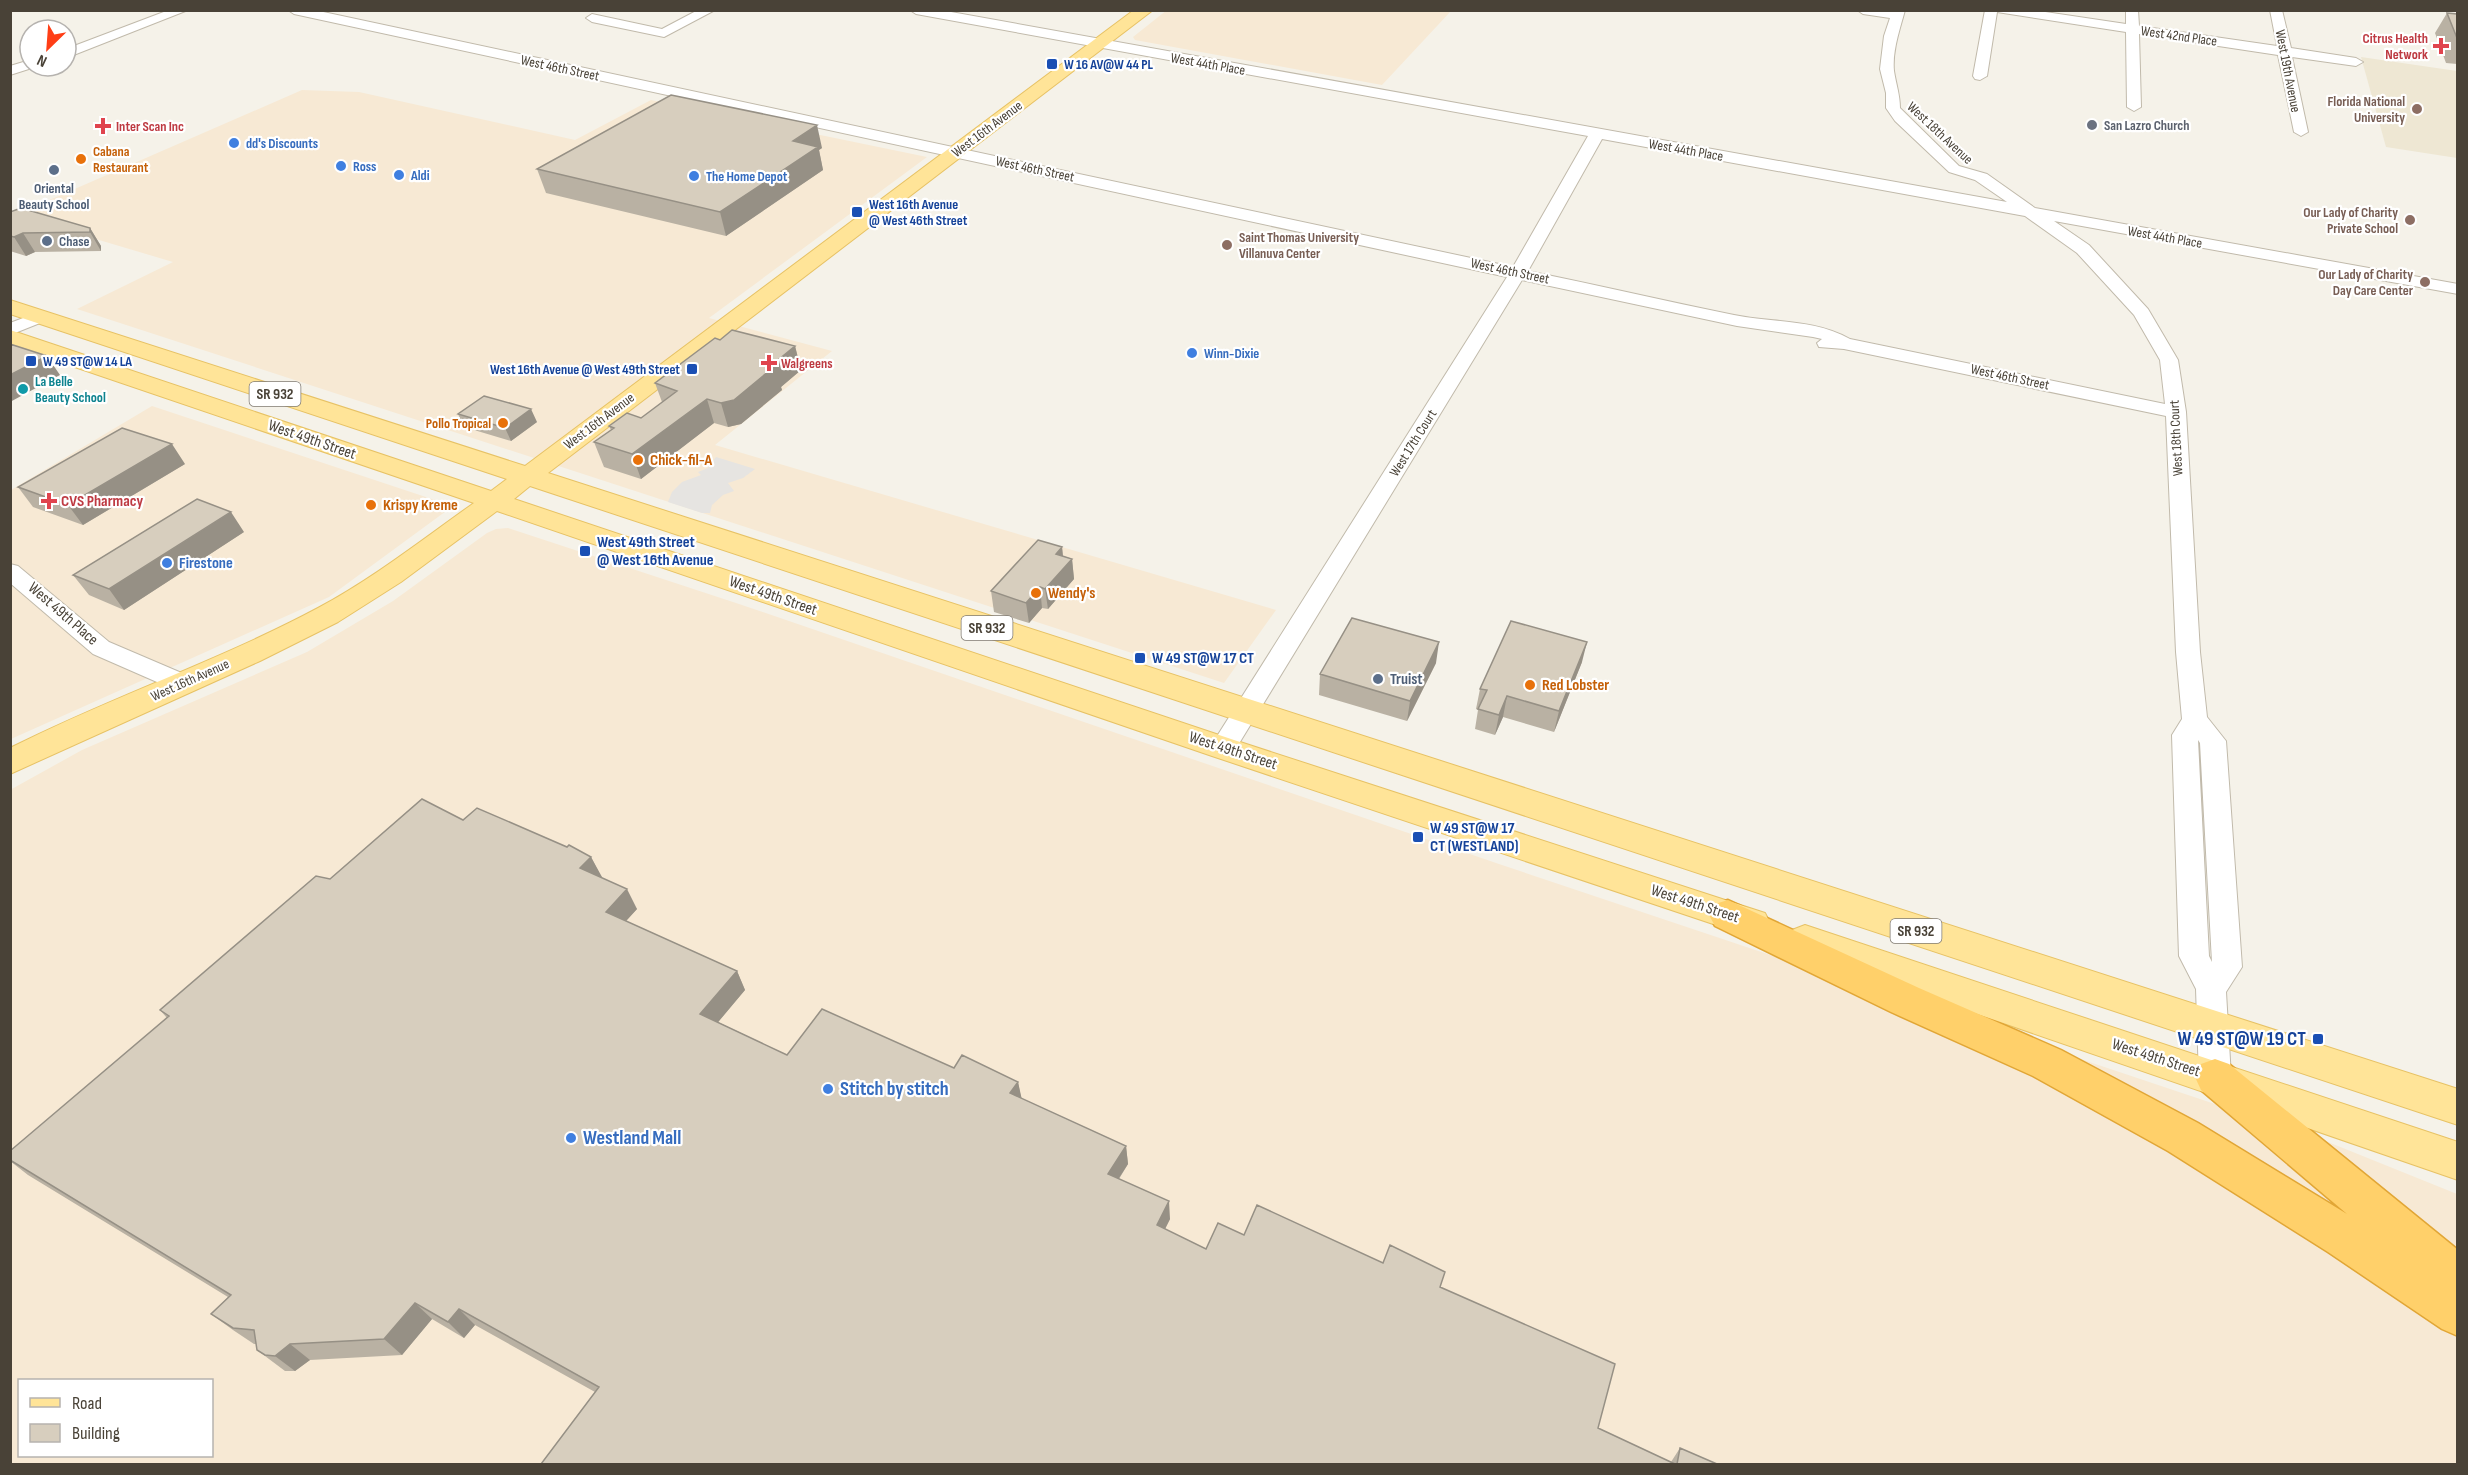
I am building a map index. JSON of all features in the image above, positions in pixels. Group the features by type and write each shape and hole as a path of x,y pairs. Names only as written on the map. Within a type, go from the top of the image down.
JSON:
{"highway":[{"path":"1728,915 1905,1000 2047,1063 2183,1137 2344,1237 2457,1313"},
{"path":"2215,1077 2457,1280"}],"main road":[{"name":"West 16th Avenue","path":"10,762 56,738 271,644 331,614 390,576 493,502 1145,10"},
{"name":"West 49th Street","path":"19,317 526,477 2457,1107"},
{"name":"West 49th Street","path":"10,337 1223,748 2215,1077 2457,1161"},
{"path":"746,587 771,583 785,584 880,616 900,615 920,606"},
{"path":"2385,1136 2457,1173"}],"street":[{"path":"78,49 182,10"},
{"name":"West 46th Street","path":"294,10 1777,328 1788,335 1827,343 1844,343 2176,412"},
{"path":"608,10 592,18 664,33 709,10"},
{"name":"West 44th Place","path":"916,10 2457,291"},
{"path":"1863,10 1898,13"},
{"path":"1980,76 1991,10"},
{"name":"West 42nd Place","path":"2002,10 2356,62"},
{"path":"2132,10 2134,106"},
{"name":"West 19th Avenue","path":"2276,10 2301,132"},
{"name":"West 18th Avenue","path":"1898,13 1891,36 1887,69 1893,93 1893,108 1910,130 1954,169 1981,177 2032,213"},
{"name":"West 18th Avenue","path":"1893,93 1915,110 1955,151 1976,167 1981,177"},
{"name":"West 17th Court","path":"1223,748 1518,273 1597,134"},
{"name":"West 18th Court","path":"2032,213 2083,249 2142,313 2169,360 2176,412 2186,621 2195,719 2213,741 2228,968 2211,988 2215,1077"},
{"name":"West 49th Place","path":"10,571 101,648 182,683"}],"shaded area":[{"path":"1167,10 1451,11 1382,85 1135,40 1133,37"},
{"name":"Florida National University","path":"2361,57 2457,71 2457,158 2386,147"},
{"path":"302,90 359,92 575,140 651,100 927,157 709,318 832,351 715,445 1276,610 1224,683 77,309 173,262 15,215"},
{"path":"152,406 453,506 329,597 11,739 11,490"},
{"path":"716,457 755,469 743,478 728,483 734,491 723,495 712,505 710,513 702,513 668,502 672,492 682,482 701,475 698,472 708,468"},
{"path":"508,528 739,604 1499,864 2328,1142 2457,1194 2457,1464 11,1464 10,790 82,750 307,652 393,601 487,533 496,529"}],"building":[{"path":"2447,13 2457,14 2457,38"},
{"name":"The Home Depot","path":"671,95 817,125 793,141 818,147 720,212 537,169"},
{"path":"21,208 90,228 90,232 23,233 14,237 10,236 10,212"},
{"path":"732,330 795,346 734,400 721,403 707,399 632,454 594,442 614,428 609,426 627,413 641,418 677,391 655,383 715,338 720,340"},
{"path":"10,344 47,356 10,375"},
{"path":"484,396 531,409 505,428 458,414"},
{"path":"122,428 172,444 68,505 18,487"},
{"path":"197,499 231,512 109,589 73,575"},
{"path":"1038,540 1062,547 1056,554 1072,559 1045,589 1040,587 1026,603 991,591"},
{"name":"Truist","path":"1352,618 1439,642 1410,701 1320,674"},
{"name":"Red Lobster","path":"1511,621 1587,642 1559,711 1507,696 1499,715 1478,709 1487,690 1480,689"},
{"name":"Westland Mall","path":"422,799 463,820 477,808 567,847 569,845 591,857 580,868 627,889 606,912 737,971 700,1014 787,1055 822,1009 954,1068 962,1055 1018,1082 1010,1093 1126,1146 1108,1174 1169,1201 1157,1225 1206,1249 1218,1223 1244,1235 1257,1205 1383,1263 1390,1245 1445,1272 1440,1287 1615,1364 1598,1428 1675,1464 541,1464 599,1387 459,1309 448,1322 415,1303 384,1339 290,1344 275,1356 265,1355 257,1350 254,1330 233,1328 211,1314 231,1295 10,1160 10,1151 169,1016 160,1010 316,876 330,879"},
{"path":"1680,1448 1717,1464 1677,1464"}],"place":[{"name":"Citrus Health Network","path":"2441,46"},
{"name":"W 16 AV@W 44 PL","path":"1052,64"},
{"name":"Florida National University","path":"2417,109"},
{"name":"San Lazro Church","path":"2092,125"},
{"name":"Inter Scan Inc","path":"103,126"},
{"name":"dd's Discounts","path":"234,143"},
{"name":"Cabana Restaurant","path":"81,159"},
{"name":"Ross","path":"341,166"},
{"name":"Oriental Beauty School","path":"54,170"},
{"name":"Aldi","path":"399,175"},
{"name":"The Home Depot","path":"694,176"},
{"name":"West 16th Avenue @ West 46th Street","path":"857,212"},
{"name":"Our Lady of Charity Private School","path":"2410,220"},
{"name":"Chase","path":"47,241"},
{"name":"Saint Thomas University Villanuva Center","path":"1227,245"},
{"name":"Our Lady of Charity Day Care Center","path":"2425,282"},
{"name":"Winn-Dixie","path":"1192,353"},
{"name":"W 49 ST@W 14 LA","path":"31,361"},
{"name":"Walgreens","path":"769,363"},
{"name":"West 16th Avenue @ West 49th Street","path":"692,369"},
{"name":"La Belle Beauty School","path":"23,389"},
{"name":"Pollo Tropical","path":"503,423"},
{"name":"Chick-fil-A","path":"638,460"},
{"name":"CVS Pharmacy","path":"49,501"},
{"name":"Krispy Kreme","path":"371,505"},
{"name":"West 49th Street @ West 16th Avenue","path":"585,551"},
{"name":"Firestone","path":"167,563"},
{"name":"Wendy's","path":"1036,593"},
{"name":"W 49 ST@W 17 CT","path":"1140,658"},
{"name":"Truist","path":"1378,679"},
{"name":"Red Lobster","path":"1530,685"},
{"name":"W 49 ST@W 17 CT (WESTLAND)","path":"1418,837"},
{"name":"W 49 ST@W 19 CT","path":"2318,1039"},
{"name":"Stitch by stitch","path":"828,1089"},
{"name":"Westland Mall","path":"571,1138"}]}
